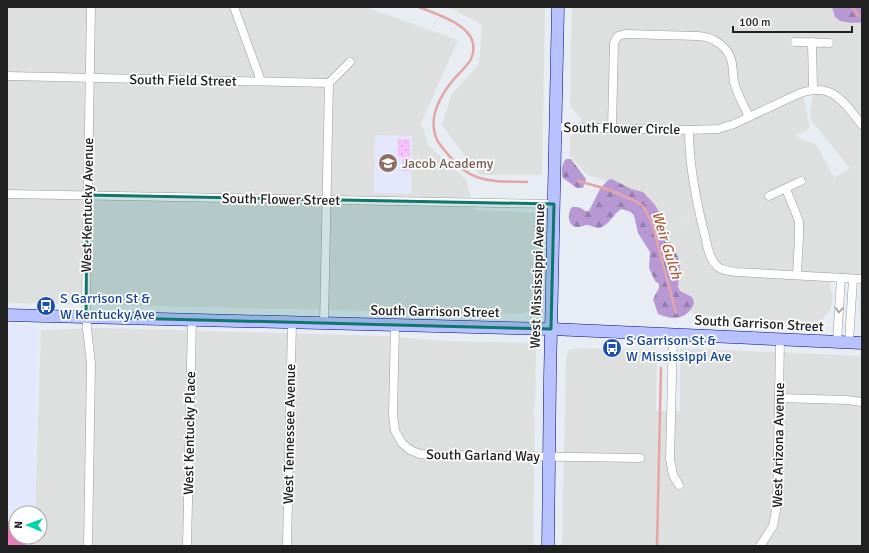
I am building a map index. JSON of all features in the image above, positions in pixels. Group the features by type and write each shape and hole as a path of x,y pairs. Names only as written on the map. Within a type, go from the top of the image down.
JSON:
{"main road":[{"name":"West Mississippi Avenue","path":"548,546 558,7"},
{"name":"South Garrison Street","path":"7,315 551,329 862,343"}],"street":[{"name":"West Kentucky Avenue","path":"88,546 91,363 86,317 87,195 92,7"},
{"path":"234,7 261,81"},
{"path":"612,128 614,42 618,36 624,34 698,36 709,37 717,41 723,47 732,62 734,83 749,117"},
{"path":"795,42 829,43"},
{"path":"812,42 813,89 825,90 834,93 862,125"},
{"path":"324,323 329,83 350,62"},
{"name":"South Field Street","path":"7,76 329,83"},
{"name":"South Flower Circle","path":"556,127 688,130 721,128 749,117 798,94 813,89"},
{"name":"South Flower Circle","path":"688,130 689,158 695,194 706,242 714,264 719,268 732,272 862,279"},
{"path":"770,196 801,181"},
{"path":"786,188 797,214 799,226 797,275"},
{"name":"South Flower Street","path":"7,194 554,204"},
{"path":"837,342 841,278"},
{"path":"849,342 853,279"},
{"name":"West Kentucky Place","path":"187,546 192,320"},
{"name":"West Tennessee Avenue","path":"287,546 292,323"},
{"name":"South Garland Way","path":"395,325 393,423 396,435 405,446 416,453 429,455 640,458"},
{"path":"673,335 670,459 673,475 679,485"},
{"name":"West Arizona Avenue","path":"760,546 773,526 776,513 780,340"},
{"path":"778,398 847,400 862,402"}],"highlighted area":[{"path":"87,195 554,204 551,329 86,317"}],"shaded area":[{"path":"7,7 365,7 458,40 421,123 429,146 466,180 475,210 545,213 539,307 522,314 7,303"},
{"path":"449,7 545,7 542,175 479,175 442,125 452,94 479,64 482,25"},
{"path":"572,7 858,7 862,12 862,328 859,309 860,279 831,277 830,289 833,294 831,308 819,323 695,315 678,292 660,232 613,182 587,175 570,156 570,138 582,119 570,106","holes":["813,90 810,119 850,168 834,178 817,145 798,138 796,135 810,128 802,92"]},
{"path":"375,135 412,136 411,194 374,193"},
{"path":"398,139 410,139 410,171 402,171 403,157 398,157"},
{"path":"689,214 692,226 676,230 673,218"},
{"path":"7,324 38,325 34,505 8,505 8,545 34,546 7,546"},
{"path":"102,328 383,336 446,341 532,344 535,347 536,352 535,408 533,409 535,418 533,546 34,546 48,545 48,505 35,505 41,330"},
{"path":"576,348 657,350 656,411 680,411 680,348 862,356 862,546 562,546 566,357 569,350"},
{"path":"7,522 8,545 25,546 7,546"}],"green space":[{"path":"832,7 862,7 862,22 854,23 840,21 835,17"},
{"path":"566,159 571,159 586,179 583,188 577,188 563,178 562,168"},
{"path":"612,179 631,189 643,192 655,205 663,219 671,245 678,257 680,265 678,287 680,291 692,297 694,300 692,308 684,316 671,318 658,314 653,299 659,288 659,284 655,281 649,268 650,252 638,233 634,215 631,212 621,209 600,228 587,225 579,227 574,226 570,222 569,213 572,207 589,211 600,189 608,180"}],"waterway":[{"name":"Weir Gulch","path":"419,7 443,16 459,25 470,36 473,43 473,55 471,59 449,85 435,112 434,127 436,137 442,148 455,162 472,175 491,181 527,182"},
{"path":"852,7 859,16"},
{"name":"Weir Gulch","path":"578,181 607,189 643,206 652,223 676,313"},
{"name":"Weir Gulch","path":"657,546 661,368"}],"place":[{"name":"Jacob Academy","path":"388,163"},
{"name":"S Garrison St & W Kentucky Ave","path":"46,306"},
{"name":"S Garrison St & W Mississippi Ave","path":"612,348"}]}
